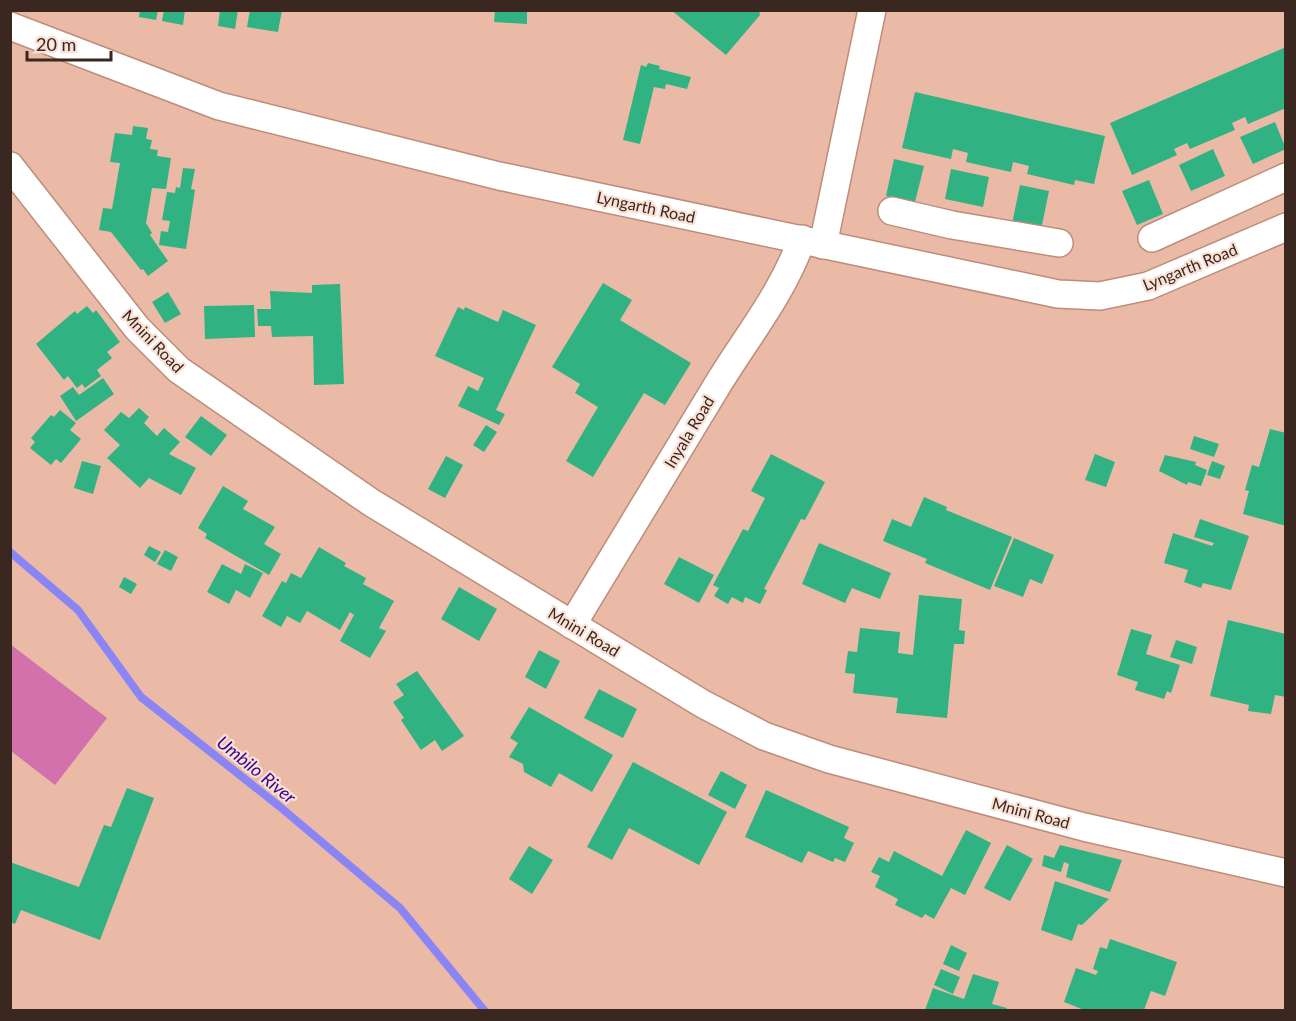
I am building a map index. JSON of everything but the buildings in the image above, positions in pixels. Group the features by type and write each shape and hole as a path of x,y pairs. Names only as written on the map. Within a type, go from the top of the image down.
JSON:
{"street":[{"name":"Inyala Road","path":"573,625 716,387 812,242 872,10"},
{"name":"Lyngarth Road","path":"10,26 219,106 499,176 1058,294 1100,296 1148,286 1286,226"},
{"name":"Mnini Road","path":"10,166 137,328 179,370 372,504 703,704 791,747 1084,827 1286,873"},
{"path":"1152,238 1286,177"},
{"path":"1235,200 1254,241"},
{"path":"892,211 951,225 1059,243"},
{"path":"941,270 951,225"}],"shaded area":[{"path":"10,644 107,718 55,785 11,751"}],"waterway":[{"name":"Umbilo River","path":"10,552 78,610 141,697 279,806 400,908 484,1010"}]}
